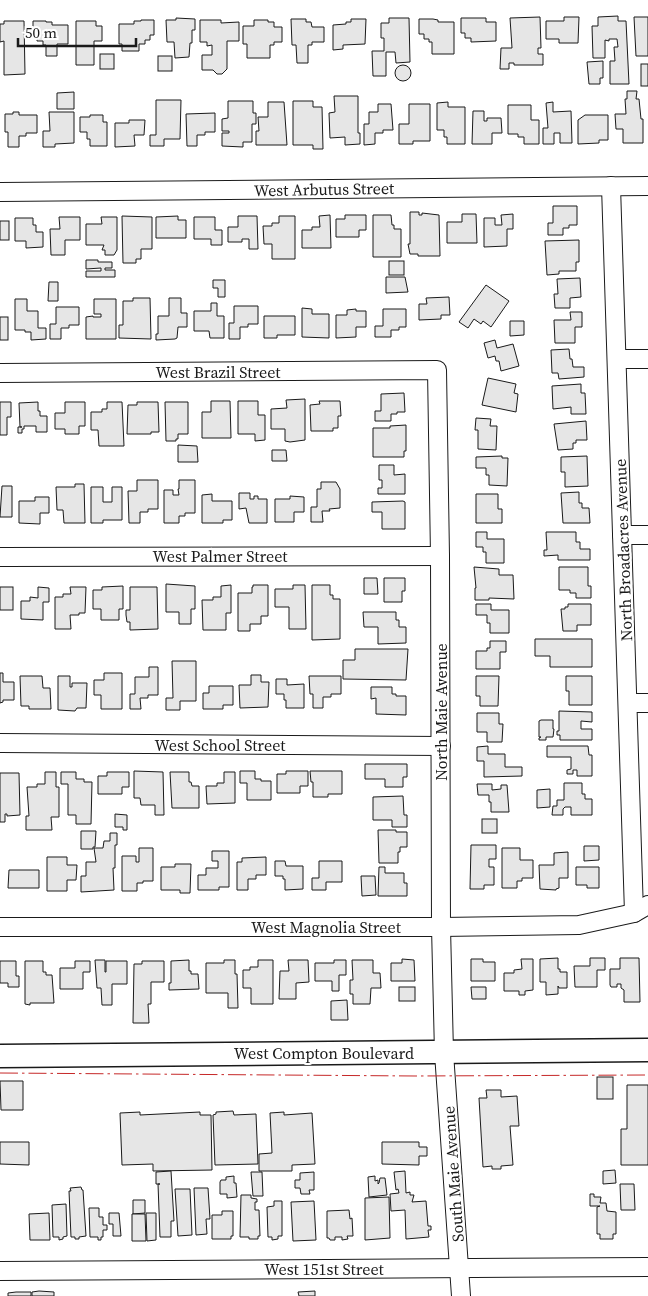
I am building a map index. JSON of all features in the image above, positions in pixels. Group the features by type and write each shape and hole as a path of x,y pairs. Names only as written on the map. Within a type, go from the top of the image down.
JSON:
{"main road":[{"name":"West Compton Boulevard","path":"0,1056 648,1050"}],"street":[{"name":"North Broadacres Avenue","path":"612,186 628,703 641,909"},
{"name":"West Arbutus Street","path":"0,192 648,186"},
{"path":"617,359 648,359"},
{"name":"West Brazil Street","path":"0,373 437,370"},
{"name":"North Maie Avenue","path":"437,370 440,556 441,927 444,1053"},
{"path":"622,535 648,535"},
{"name":"West Palmer Street","path":"0,557 440,556"},
{"path":"628,703 648,703"},
{"name":"West School Street","path":"0,744 441,746"},
{"name":"West Magnolia Street","path":"0,927 441,927 578,925 641,909"},
{"name":"South Maie Avenue","path":"444,1053 461,1296"},
{"name":"West 151st Street","path":"0,1271 648,1267"}],"building":[{"path":"618,16 618,21 626,21 629,84 610,84 610,61 615,61 614,47 618,47 617,39 605,40 605,58 593,58 592,26 598,26 598,17"},
{"path":"540,17 541,48 538,48 538,54 543,54 543,65 514,65 514,63 509,63 509,69 500,69 501,48 512,48 510,18"},
{"path":"564,17 579,17 578,43 559,43 559,39 546,39 546,21 564,21"},
{"path":"634,17 648,17 648,56 636,56"},
{"path":"176,18 195,19 195,30 192,30 189,57 175,58 174,42 167,42 166,20 176,20"},
{"path":"389,18 409,18 410,62 396,63 395,52 386,52 386,76 373,76 372,51 384,51 384,38 381,38 381,23 389,23"},
{"path":"461,18 486,18 486,22 496,22 496,41 471,42 471,38 465,38 465,33 461,33"},
{"path":"291,19 306,19 306,22 311,22 312,27 324,27 324,42 312,42 312,45 308,45 308,63 297,63 296,45 292,45"},
{"path":"351,19 366,19 365,44 343,45 343,49 333,50 333,25 346,24 346,22 351,22"},
{"path":"419,19 454,22 454,54 432,54 432,42 429,42 429,39 424,39 424,34 419,34"},
{"path":"154,20 154,35 150,35 150,40 145,40 145,44 139,44 139,51 122,51 122,44 119,44 119,24 134,24 134,21"},
{"path":"200,20 221,20 221,23 239,22 239,41 227,41 227,69 222,74 217,74 213,70 202,70 202,55 212,55 212,45 207,46 207,42 200,42"},
{"path":"254,20 268,20 268,22 274,22 274,27 282,27 282,42 274,42 274,45 270,45 270,58 247,58 247,44 243,44 243,26 254,26"},
{"path":"4,21 24,21 25,74 4,75 4,41 0,42 0,24 4,24"},
{"path":"33,21 52,22 52,25 68,25 68,44 57,44 57,56 46,56 46,45 43,45 43,41 37,41 37,36 33,36"},
{"path":"76,21 96,21 96,26 102,26 102,41 94,41 94,65 76,65"},
{"path":"100,54 114,54 114,69 100,69"},
{"path":"158,56 172,56 172,71 158,71"},
{"path":"603,61 603,78 600,78 600,84 589,84 587,62"},
{"path":"641,64 648,64 648,86 641,86"},
{"path":"403,65 409,67 411,73 409,79 403,81 397,79 395,73 397,67"},
{"path":"627,91 637,91 636,99 639,99 641,119 643,119 643,143 623,143 623,129 616,129 615,114 626,114 625,99 627,99"},
{"path":"74,92 74,109 57,109 57,93"},
{"path":"334,96 358,96 358,133 360,133 360,144 345,145 345,137 330,138 329,113 335,112"},
{"path":"156,100 181,100 180,139 164,139 164,146 150,146 150,135 156,135"},
{"path":"228,101 253,101 253,113 256,113 256,124 252,124 252,142 243,142 243,147 222,146 222,133 229,133 229,131 222,131 222,119 228,118"},
{"path":"293,101 313,101 313,107 322,107 323,149 313,149 313,145 293,145"},
{"path":"268,102 284,102 287,145 256,145 256,131 259,131 258,117 268,117"},
{"path":"448,102 448,107 465,107 465,144 447,144 444,130 437,130 437,103"},
{"path":"553,102 553,112 571,111 572,143 560,143 560,133 554,133 554,144 543,144 543,128 548,128 546,103"},
{"path":"378,104 391,104 393,130 383,130 383,133 375,133 375,144 364,145 364,124 369,124 369,112 378,112"},
{"path":"409,104 430,104 430,141 413,141 413,144 399,144 399,124 409,124"},
{"path":"508,105 531,105 531,120 539,120 539,144 524,144 524,137 518,137 518,134 508,134"},
{"path":"473,111 484,111 484,121 487,121 487,118 501,118 502,133 492,133 492,144 472,144"},
{"path":"13,112 19,112 19,115 37,115 37,133 26,133 26,136 19,136 19,147 8,147 8,132 5,132 5,114 13,114"},
{"path":"49,112 74,112 74,143 55,144 55,147 43,147 43,131 50,131"},
{"path":"215,113 215,132 205,132 205,135 197,135 197,146 187,146 186,114"},
{"path":"90,115 103,115 103,122 107,122 107,146 90,146 87,132 80,132 80,117 90,117"},
{"path":"585,115 608,115 608,140 599,140 599,143 578,144 578,120"},
{"path":"129,120 145,120 144,135 134,135 135,146 115,147 115,123 129,123"},
{"path":"553,206 577,206 577,225 569,225 569,228 563,228 563,235 548,235 548,223 553,223"},
{"path":"410,212 419,212 419,215 422,215 422,213 439,215 440,256 410,254 408,244 410,244"},
{"path":"462,214 476,214 477,243 447,243 447,222 462,222"},
{"path":"513,214 513,229 507,229 507,246 484,247 484,218 495,218 495,225 502,225 501,215"},
{"path":"330,215 331,248 302,248 302,230 312,230 312,227 320,227 319,216"},
{"path":"345,215 366,215 366,230 359,230 359,237 336,237 336,219 345,219"},
{"path":"373,215 391,215 394,229 401,229 401,257 373,257"},
{"path":"122,216 152,217 152,249 141,249 141,259 136,259 136,263 123,263"},
{"path":"178,216 178,220 186,220 186,238 156,238 156,217"},
{"path":"238,216 257,216 258,249 249,249 249,239 242,239 242,242 228,242 228,227 238,227"},
{"path":"279,216 295,216 295,259 272,259 272,244 264,244 263,226 272,226 272,223 279,223"},
{"path":"59,217 80,217 80,240 65,240 65,255 51,255 50,229 60,229"},
{"path":"101,217 117,217 117,250 114,255 105,255 105,250 102,250 104,245 86,245 86,224 102,224"},
{"path":"194,217 215,217 215,230 222,230 222,245 211,245 211,239 194,239"},
{"path":"15,218 33,218 36,232 43,232 43,247 26,248 26,241 15,241"},
{"path":"0,221 9,221 9,240 0,240"},
{"path":"579,240 579,262 576,262 576,271 559,271 559,274 547,275 545,241"},
{"path":"86,260 112,262 112,268 105,268 105,270 115,270 115,277 86,277 86,271 101,271 101,268 86,269"},
{"path":"389,261 404,261 404,275 389,275"},
{"path":"386,277 405,277 408,292 386,293"},
{"path":"580,278 581,297 570,298 570,308 555,308 554,294 558,294 557,279"},
{"path":"213,280 225,280 225,297 218,297 218,288 213,288"},
{"path":"49,282 58,282 58,301 48,301"},
{"path":"486,285 509,301 491,327 483,321 481,324 474,319 468,328 459,322"},
{"path":"449,297 450,315 441,315 441,319 419,320 419,304 427,304 426,298"},
{"path":"133,298 150,298 151,339 119,338 119,325 123,325 123,301 133,301"},
{"path":"169,298 181,298 181,313 187,313 187,327 178,327 177,338 175,339 156,340 158,316 169,316"},
{"path":"15,299 27,299 27,311 38,311 38,328 46,328 46,339 31,340 31,332 15,330"},
{"path":"94,299 116,299 116,339 86,339 86,317 101,317 101,314 94,314"},
{"path":"211,303 217,303 217,316 224,316 224,338 210,338 209,331 194,331 194,311 211,311"},
{"path":"234,306 258,306 258,324 248,324 248,327 240,327 240,339 229,339 229,323 234,323"},
{"path":"56,307 79,307 79,325 69,325 69,328 61,328 61,339 50,339 50,324 56,324"},
{"path":"302,308 312,309 312,314 329,314 329,338 302,337"},
{"path":"356,309 356,311 366,311 366,327 356,327 356,337 336,338 336,315 347,315 347,310"},
{"path":"383,309 406,309 406,327 399,327 399,330 391,330 391,337 375,337 375,326 383,326"},
{"path":"570,312 582,312 582,327 575,327 575,343 555,343 554,320 571,320"},
{"path":"264,316 295,316 295,335 277,335 277,338 264,338"},
{"path":"0,317 8,317 8,340 0,340"},
{"path":"510,321 524,321 524,335 510,336"},
{"path":"495,340 497,348 513,344 519,366 501,371 499,361 496,361 495,356 488,358 484,343"},
{"path":"569,349 573,367 584,367 584,377 559,379 558,373 552,373 551,350"},
{"path":"488,378 516,384 514,393 518,394 516,412 482,405"},
{"path":"581,384 581,393 585,393 586,414 571,414 571,407 553,409 552,386"},
{"path":"404,393 405,412 391,414 391,421 375,421 375,411 381,411 381,394"},
{"path":"305,399 305,440 285,441 285,429 271,429 271,409 287,408 286,400"},
{"path":"211,401 230,401 231,438 202,438 202,412 211,412"},
{"path":"238,401 258,401 258,415 265,415 265,440 255,441 255,434 238,434"},
{"path":"319,401 340,401 341,416 338,416 338,428 333,428 333,431 311,431 310,405 320,404"},
{"path":"0,402 11,402 11,417 7,417 7,435 0,435"},
{"path":"38,402 40,416 47,416 47,432 36,432 36,426 24,426 22,433 18,433 18,427 20,427 19,403"},
{"path":"65,402 85,402 85,426 79,426 79,434 65,434 65,429 55,429 55,413 65,413"},
{"path":"107,402 122,402 124,446 99,446 98,430 91,430 91,412 102,412 102,409 107,409"},
{"path":"137,402 158,402 159,432 127,434 128,405 137,405"},
{"path":"165,402 188,402 188,434 178,434 176,441 166,441"},
{"path":"476,418 491,419 490,426 497,426 496,450 478,449 478,430 475,430"},
{"path":"586,421 587,440 576,440 576,443 573,443 573,449 558,450 554,424"},
{"path":"406,425 406,451 404,451 404,457 373,457 373,428 390,428 390,426"},
{"path":"178,445 197,446 198,462 178,462"},
{"path":"272,450 286,450 287,461 272,461"},
{"path":"502,456 502,458 508,458 507,486 489,485 489,475 486,475 486,468 476,468 476,457"},
{"path":"587,456 588,486 565,487 565,472 561,472 561,457"},
{"path":"379,465 394,465 394,475 405,474 405,494 378,494 378,488 382,488 382,480 379,480"},
{"path":"137,480 158,480 158,509 148,509 148,512 140,512 140,523 129,523 128,491 137,491"},
{"path":"179,480 195,480 195,513 185,513 185,516 179,516 179,523 164,523 164,490 173,490 173,495 179,495"},
{"path":"321,482 336,482 340,489 340,508 322,511 323,522 311,522 311,507 317,507 317,489 321,489"},
{"path":"75,484 84,484 85,523 64,523 63,510 57,510 56,487 75,487"},
{"path":"2,486 12,486 12,517 0,517"},
{"path":"91,487 103,487 103,502 112,502 112,487 122,487 122,520 103,520 103,523 91,523"},
{"path":"579,492 579,503 582,503 582,508 589,508 590,523 563,523 561,493"},
{"path":"239,493 250,493 250,499 258,496 258,499 267,499 267,523 249,523 246,508 239,509"},
{"path":"212,494 212,501 232,501 232,520 223,520 223,523 202,523 202,495"},
{"path":"476,494 498,494 498,509 502,509 502,523 476,523"},
{"path":"290,496 304,497 304,512 294,512 294,522 275,522 275,499 290,499"},
{"path":"35,497 49,497 49,513 40,513 40,524 19,523 19,501 35,501"},
{"path":"372,502 405,502 405,529 382,529 382,512 372,512"},
{"path":"476,532 487,532 487,539 504,539 504,563 486,563 486,552 483,552 483,547 476,547"},
{"path":"546,532 576,532 576,542 580,542 580,549 590,549 590,560 558,560 558,555 544,556 544,550 547,550"},
{"path":"474,567 499,569 499,575 513,575 514,599 489,598 489,600 475,600"},
{"path":"559,567 588,567 588,586 591,586 591,598 576,598 576,593 570,593 570,590 559,590"},
{"path":"364,578 377,578 378,594 364,594"},
{"path":"384,578 405,578 405,591 402,591 402,602 384,602"},
{"path":"166,584 195,586 195,609 191,609 191,624 179,624 179,612 166,612"},
{"path":"231,585 231,613 226,613 226,630 203,630 202,600 213,600 213,597 221,597 221,586"},
{"path":"253,585 268,585 268,616 261,616 261,624 250,624 250,631 238,631 238,593 252,593"},
{"path":"293,585 305,585 306,629 289,629 289,607 275,607 275,589 293,589"},
{"path":"312,585 330,585 330,595 333,595 333,599 340,599 340,639 312,640"},
{"path":"123,586 123,609 119,609 119,620 101,620 101,609 93,609 93,590 102,590 102,587"},
{"path":"0,587 13,587 13,610 0,610"},
{"path":"38,587 49,588 49,602 43,602 43,620 21,619 21,601 30,601 30,597 38,598"},
{"path":"70,587 86,587 85,613 70,615 71,629 55,629 55,597 71,594"},
{"path":"130,587 157,587 158,629 130,630 130,622 127,622 126,610 130,610"},
{"path":"476,604 491,604 491,610 509,610 509,633 490,633 490,623 487,623 487,615 476,615"},
{"path":"568,604 591,604 591,625 577,625 577,631 563,631 561,609 568,607"},
{"path":"363,612 396,612 396,620 399,620 399,627 406,627 406,643 378,644 378,627 364,627"},
{"path":"535,639 592,639 592,667 550,667 550,656 535,656"},
{"path":"490,641 506,641 506,652 500,652 500,669 476,669 476,651 487,651 487,648 490,648"},
{"path":"355,649 408,649 406,680 343,679 343,660 355,660"},
{"path":"172,661 196,661 196,701 180,701 180,710 166,710 166,698 173,698"},
{"path":"149,667 158,667 158,695 148,695 148,698 140,698 141,709 130,709 130,694 135,694 135,677 149,677"},
{"path":"0,673 3,673 3,682 14,682 14,700 3,700 0,703"},
{"path":"104,673 122,673 122,709 101,709 101,695 94,695 94,680 104,680"},
{"path":"251,675 261,675 261,682 269,682 268,707 240,708 239,685 251,685"},
{"path":"20,676 42,676 43,688 50,688 51,709 29,709 29,706 21,706"},
{"path":"58,676 70,676 70,687 72,687 72,683 87,683 86,708 77,708 75,711 58,710"},
{"path":"309,676 341,676 341,694 331,694 331,697 323,697 323,708 313,708 313,694 310,694"},
{"path":"476,676 499,676 498,706 480,706 480,696 476,696"},
{"path":"566,676 592,676 592,705 569,705 569,691 566,691"},
{"path":"276,679 287,679 287,685 304,684 304,708 286,708 284,694 276,694"},
{"path":"209,686 233,686 233,705 223,705 223,709 203,709 203,693 209,693"},
{"path":"371,687 392,687 392,694 406,696 406,715 376,714 376,698 371,699"},
{"path":"559,711 592,712 592,722 581,721 581,729 592,729 592,740 560,740 560,735 557,735 557,731 559,731"},
{"path":"477,713 499,713 499,724 503,724 502,742 487,742 487,732 477,732"},
{"path":"553,720 553,737 539,740 541,737 539,737 539,721"},
{"path":"488,746 488,754 505,754 505,767 522,767 522,776 484,777 484,761 477,761 477,747"},
{"path":"547,746 588,746 589,755 592,755 592,776 577,776 577,770 573,770 573,774 567,774 567,770 571,769 571,757 547,757"},
{"path":"365,764 407,764 407,777 403,777 403,787 385,787 385,779 365,779"},
{"path":"134,771 163,772 164,815 155,815 155,805 141,805 140,798 134,798"},
{"path":"240,771 255,771 255,779 271,781 271,800 247,800 247,783 240,783"},
{"path":"286,771 308,771 308,786 300,786 300,793 277,793 277,774 286,774"},
{"path":"310,771 342,771 342,794 328,794 328,797 313,797 313,782 311,782"},
{"path":"45,772 56,772 56,787 59,787 59,817 51,817 52,830 26,830 26,816 29,816 27,787 37,787 37,784 45,784"},
{"path":"61,772 76,772 76,779 92,782 91,824 76,824 76,815 68,815 68,784 61,784"},
{"path":"107,772 129,772 129,787 122,787 122,794 98,794 98,776 107,776"},
{"path":"170,772 189,772 189,782 191,782 192,786 199,786 199,808 172,808"},
{"path":"224,772 235,772 235,803 207,804 206,786 217,786 217,783 224,783"},
{"path":"0,773 19,773 20,815 7,816 5,814 5,822 0,822"},
{"path":"564,783 582,783 582,794 585,794 585,799 592,799 592,815 571,815 571,807 565,807 563,815 552,815 553,806 557,806 557,800 564,800"},
{"path":"477,784 492,784 492,790 501,789 501,785 507,785 509,812 491,812 489,795 478,795"},
{"path":"550,789 550,807 537,808 537,790"},
{"path":"403,796 404,815 407,815 407,827 392,827 392,820 373,820 373,797"},
{"path":"115,814 127,815 127,830 123,830 123,827 115,827"},
{"path":"482,819 497,819 497,833 482,833"},
{"path":"378,830 407,832 407,847 400,847 398,863 379,863"},
{"path":"81,831 96,831 95,847 93,849 81,849"},
{"path":"110,833 117,833 115,868 113,868 114,890 81,892 81,876 86,876 86,862 96,862 94,848 103,848 104,841 110,841"},
{"path":"471,845 496,845 496,859 489,859 489,867 494,867 494,885 484,885 484,889 470,889"},
{"path":"584,846 599,846 599,860 584,861"},
{"path":"139,848 153,848 153,881 137,883 137,891 122,891 122,856 136,856 136,862 139,862"},
{"path":"502,848 520,848 520,860 533,860 533,878 522,878 522,881 517,881 517,888 502,888"},
{"path":"212,851 229,851 229,887 219,887 219,890 198,890 198,875 206,875 206,868 218,868 218,861 212,861"},
{"path":"568,852 568,878 559,878 559,888 556,890 540,889 539,865 554,865 554,853"},
{"path":"47,857 67,857 67,865 77,865 76,880 67,880 67,891 47,891"},
{"path":"266,857 266,875 256,875 256,879 248,879 248,890 237,890 237,862 242,862 242,858"},
{"path":"275,861 285,861 286,866 303,866 303,889 285,890 285,879 283,879 283,876 275,876"},
{"path":"319,861 342,861 342,882 326,882 326,890 312,890 312,878 319,878"},
{"path":"175,864 191,864 190,893 180,893 180,890 161,890 161,867 175,867"},
{"path":"379,867 385,867 385,873 404,873 404,883 407,883 407,896 378,896"},
{"path":"576,867 599,867 599,888 587,888 587,885 576,885"},
{"path":"9,870 39,870 39,888 8,888"},
{"path":"361,876 375,876 376,895 362,896"},
{"path":"558,958 558,969 560,969 560,972 567,972 567,988 559,988 558,986 558,994 546,995 546,982 540,982 540,959"},
{"path":"590,958 605,958 605,970 597,970 597,987 575,987 574,966 590,966"},
{"path":"620,958 639,958 640,1002 624,1002 624,990 621,988 621,984 617,984 617,987 611,987 610,985 610,969 620,969"},
{"path":"402,959 414,960 415,981 391,981 391,963 402,963"},
{"path":"471,959 495,962 495,981 471,981"},
{"path":"521,959 533,959 533,990 525,991 525,995 519,995 519,991 504,991 504,973 514,973 514,970 522,969"},
{"path":"95,960 105,960 105,972 106,961 127,961 127,984 112,984 112,1005 102,1005 101,988 97,988"},
{"path":"189,960 189,971 191,971 191,974 198,974 199,989 169,990 169,983 171,983 171,961"},
{"path":"224,960 235,960 238,1008 228,1008 228,993 206,993 206,963 224,963"},
{"path":"258,960 273,960 273,1004 251,1004 251,988 243,988 243,970 250,970 250,967 258,967"},
{"path":"288,960 308,960 309,982 296,983 296,999 279,999 280,971 289,971"},
{"path":"334,960 346,960 346,975 339,975 339,991 332,991 332,981 315,981 315,963 334,963"},
{"path":"352,960 373,960 373,973 380,973 381,988 371,988 370,1004 353,1004 353,994 350,994 350,980 353,980"},
{"path":"0,961 16,961 16,976 19,976 19,987 8,987 8,983 0,983"},
{"path":"25,961 43,961 43,972 46,972 46,975 52,975 54,1003 25,1004"},
{"path":"75,961 90,961 90,972 83,972 83,989 60,989 60,968 75,968"},
{"path":"142,961 164,961 164,982 151,982 151,1004 148,1004 149,1023 133,1023 134,964 142,964"},
{"path":"399,987 415,987 415,1001 399,1001"},
{"path":"471,987 486,987 486,999 472,999"},
{"path":"347,1000 348,1020 331,1020 331,1001"},
{"path":"597,1077 613,1077 613,1099 597,1099"},
{"path":"0,1081 23,1081 23,1110 1,1110"},
{"path":"627,1085 648,1085 648,1165 621,1165 621,1129 627,1129"},
{"path":"486,1090 501,1090 501,1097 517,1096 519,1126 510,1126 513,1165 501,1166 501,1169 492,1169 492,1166 483,1167 479,1098 487,1098"},
{"path":"233,1111 234,1115 256,1114 258,1164 215,1165 213,1115 216,1112"},
{"path":"140,1112 140,1115 200,1112 200,1115 211,1115 212,1170 153,1171 153,1164 122,1165 120,1113"},
{"path":"284,1112 284,1115 312,1113 315,1164 292,1165 292,1171 259,1171 259,1154 272,1153 270,1113"},
{"path":"0,1142 29,1142 29,1165 0,1164"},
{"path":"382,1142 419,1142 419,1147 427,1147 427,1156 419,1156 419,1165 382,1164"},
{"path":"615,1170 616,1183 603,1184 603,1171"},
{"path":"171,1171 174,1221 171,1221 171,1237 160,1237 158,1184 156,1184 156,1172"},
{"path":"405,1171 406,1193 410,1192 410,1195 414,1195 412,1202 426,1201 428,1226 431,1226 431,1230 428,1230 429,1237 406,1239 405,1210 391,1211 390,1194 399,1193 398,1189 396,1190 394,1172"},
{"path":"251,1172 262,1172 263,1196 253,1196"},
{"path":"314,1172 314,1190 309,1190 310,1194 301,1194 300,1188 295,1188 295,1180 300,1180 300,1173"},
{"path":"234,1176 237,1197 227,1198 227,1194 220,1194 220,1182 221,1180 226,1180 226,1177"},
{"path":"375,1176 375,1181 378,1180 378,1184 380,1178 385,1178 387,1195 369,1197 368,1177"},
{"path":"620,1184 634,1184 635,1210 621,1210"},
{"path":"81,1187 83,1190 86,1236 75,1239 75,1237 71,1237 69,1191 71,1191 70,1188"},
{"path":"194,1188 208,1188 210,1219 206,1219 207,1234 196,1235"},
{"path":"175,1189 190,1189 192,1235 178,1236"},
{"path":"590,1194 594,1194 594,1197 601,1197 600,1203 606,1203 607,1211 616,1212 616,1234 613,1234 613,1239 600,1239 600,1234 597,1234 597,1207 600,1206 590,1206"},
{"path":"241,1195 251,1195 251,1198 257,1199 255,1210 259,1210 260,1236 258,1236 258,1239 240,1237"},
{"path":"389,1197 390,1238 365,1240 365,1198"},
{"path":"133,1200 145,1200 145,1213 133,1214"},
{"path":"274,1201 282,1201 282,1236 272,1240 272,1237 268,1237 267,1207 274,1206"},
{"path":"314,1201 316,1240 293,1241 291,1202"},
{"path":"66,1204 67,1236 59,1240 59,1237 53,1237 52,1205"},
{"path":"89,1208 99,1208 99,1217 103,1217 103,1225 107,1225 107,1230 103,1230 101,1240 98,1240 98,1237 90,1237"},
{"path":"349,1210 350,1219 352,1218 353,1236 347,1236 348,1239 342,1240 342,1237 335,1237 335,1240 327,1238 327,1211"},
{"path":"222,1211 233,1211 233,1236 231,1236 231,1239 212,1239 212,1215 222,1215"},
{"path":"49,1213 50,1240 30,1240 29,1214"},
{"path":"109,1213 119,1213 121,1236 113,1236 113,1224 109,1224"},
{"path":"146,1213 156,1213 156,1240 147,1241"},
{"path":"132,1214 145,1214 146,1241 132,1241"},
{"path":"315,1291 315,1296 299,1296 298,1292"},
{"path":"31,1292 31,1296 8,1296 8,1293"},
{"path":"32,1292 54,1292 54,1296 32,1296"}],"power":[{"path":"0,1073 416,1076 648,1075"}]}
